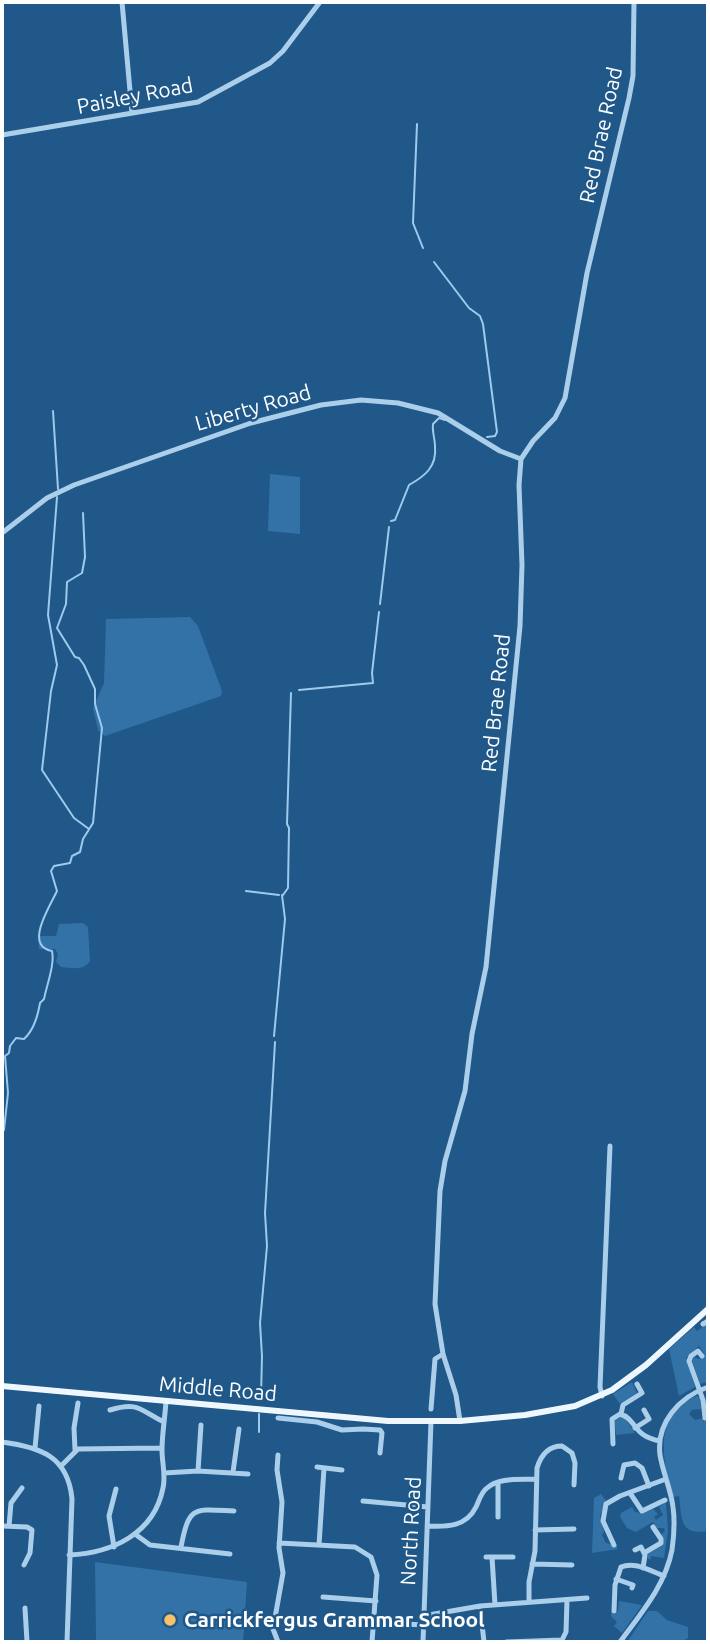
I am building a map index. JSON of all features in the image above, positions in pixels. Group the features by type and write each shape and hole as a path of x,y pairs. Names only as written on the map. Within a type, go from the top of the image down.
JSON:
{"main road":[{"name":"Middle Road","path":"2,1386 343,1418 460,1421 550,1412 602,1396 646,1365 708,1309"}],"street":[{"path":"122,2 132,113"},
{"name":"Paisley Road","path":"2,135 198,102 270,64 320,2"},
{"name":"Red Brae Road","path":"460,1421 456,1395 443,1354 435,1304 440,1191 445,1161 465,1091 488,947 520,626 521,459 533,441 555,418 565,398 570,379 587,273 633,76 634,2"},
{"name":"Liberty Road","path":"2,533 47,499 83,481 251,423 336,402 376,400 428,410 451,419 500,451 521,459"},
{"path":"602,1396 600,1387 610,1146"},
{"path":"702,1356 698,1351 690,1359 705,1418"},
{"path":"431,1409 435,1359 443,1354"},
{"path":"621,1414 623,1405 642,1393 637,1384"},
{"path":"620,1642 655,1594 672,1550 673,1507 660,1456 664,1427 671,1412 683,1400 708,1387"},
{"path":"69,1555 101,1551 135,1534 158,1504 163,1488 162,1448 166,1401"},
{"path":"61,1466 75,1450 74,1428 78,1402"},
{"path":"35,1448 39,1406"},
{"path":"110,1410 125,1406 140,1407 164,1422"},
{"path":"635,1428 649,1419 644,1410"},
{"path":"623,1437 613,1441 612,1419 621,1414 642,1436 660,1441"},
{"path":"278,1418 317,1422 342,1430 381,1431 380,1452"},
{"path":"342,1430 343,1418"},
{"name":"North Road","path":"423,1642 431,1421"},
{"path":"198,1471 201,1425"},
{"path":"233,1472 239,1429"},
{"path":"2,1443 35,1448 61,1466 67,1476 71,1493 67,1642"},
{"path":"529,1602 536,1479 542,1455 551,1448 562,1446 570,1450 574,1457 574,1485"},
{"path":"75,1450 162,1448"},
{"path":"278,1455 277,1470 282,1502 279,1543 283,1573 273,1629 278,1642"},
{"path":"621,1478 623,1466 633,1462 639,1465 649,1486"},
{"path":"319,1545 320,1468 342,1470"},
{"path":"164,1473 198,1471 248,1474"},
{"path":"427,1526 446,1526 464,1521 475,1510 485,1490 498,1482 536,1479"},
{"path":"614,1545 604,1523 603,1510 608,1502 666,1479"},
{"path":"498,1482 498,1517"},
{"path":"22,1488 11,1503 5,1526 27,1527 33,1532 28,1559 24,1565"},
{"path":"114,1546 108,1516 116,1489"},
{"path":"629,1493 641,1511 665,1500"},
{"path":"363,1501 428,1507"},
{"path":"655,1505 660,1513"},
{"path":"181,1547 187,1521 192,1514 202,1510 234,1511"},
{"path":"645,1553 660,1545 661,1540 653,1527"},
{"path":"535,1530 574,1529"},
{"path":"657,1534 664,1530"},
{"path":"135,1534 150,1545 230,1554"},
{"path":"279,1543 355,1547 368,1555 377,1569 372,1642"},
{"path":"635,1550 641,1547 645,1553 643,1568"},
{"path":"495,1605 489,1557 513,1556"},
{"path":"532,1564 572,1564"},
{"path":"614,1611 619,1569 625,1565 643,1568 663,1576"},
{"path":"616,1579 633,1585"},
{"path":"323,1597 376,1601"},
{"path":"423,1616 480,1605 587,1598"},
{"path":"506,1642 562,1640 565,1634 566,1600"},
{"path":"480,1605 484,1642"},
{"path":"25,1608 27,1642"},
{"path":"375,1622 422,1625"}],"shaded area":[{"path":"270,474 300,477 300,534 268,531"},
{"path":"190,617 198,626 222,691 221,696 105,736 98,730 93,708 104,683 106,619"},
{"path":"83,923 88,927 90,961 84,966 61,967 56,962 58,954 55,949 39,949 38,936 56,936 59,924"},
{"path":"707,1324 708,1382 700,1384 692,1361 694,1357 699,1359 705,1355 699,1346 686,1358 695,1387 679,1396 669,1349 694,1327 697,1331"},
{"path":"632,1382 637,1393 620,1404 613,1394"},
{"path":"697,1396 700,1398 701,1409 692,1410 689,1414 695,1420 703,1418 704,1424 704,1419 708,1418 708,1531 699,1532 692,1531 684,1524 679,1496 672,1497 664,1454 664,1439 673,1414 682,1403"},
{"path":"620,1416 625,1418 635,1433 616,1435 614,1420"},
{"path":"601,1494 606,1501 600,1516 604,1532 602,1535 606,1543 616,1545 618,1549 592,1553 594,1498"},
{"path":"666,1502 668,1531 664,1558 651,1556 651,1559 648,1559 648,1554 662,1546 661,1535 665,1531 664,1528 657,1528 653,1522 636,1532 627,1528 620,1517 621,1513 632,1507 635,1512 642,1513 653,1509 658,1514 654,1517 656,1520 663,1515 659,1507"},
{"name":"Carrickfergus Grammar School","path":"95,1562 247,1582 243,1642 96,1642"},
{"path":"619,1601 642,1605 622,1633 614,1626 617,1622 611,1616 611,1612 618,1611"},
{"path":"648,1611 657,1611 667,1620 688,1627 688,1638 681,1642 627,1642"}],"waterway":[{"path":"417,124 413,223 423,248"},
{"path":"434,262 469,308 480,316 483,324 497,432 495,436 487,437"},
{"path":"53,411 58,489"},
{"path":"391,521 395,520 409,485 425,474 432,465 435,453 433,424 439,418 445,420"},
{"path":"57,497 48,615 57,665 51,691 42,770 74,818 89,829"},
{"path":"2,1133 8,1093 5,1056 16,1038 24,1039 33,1027 52,968 52,951 44,948 39,934 57,891 51,871 54,866 70,863 72,856 80,852 83,839 93,823 102,728 95,704 95,689 84,665 75,657 57,628 66,604 67,582 82,573 85,557 83,513"},
{"path":"380,604 389,527"},
{"path":"299,690 373,683 379,612"},
{"path":"283,895 288,888 291,693"},
{"path":"246,891 279,895"},
{"path":"274,1036 285,919 282,895"},
{"path":"261,1397 260,1323 267,1246 265,1213 275,1042"},
{"path":"259,1414 259,1432"}],"place":[{"name":"Carrickfergus Grammar School","path":"170,1620"}]}
